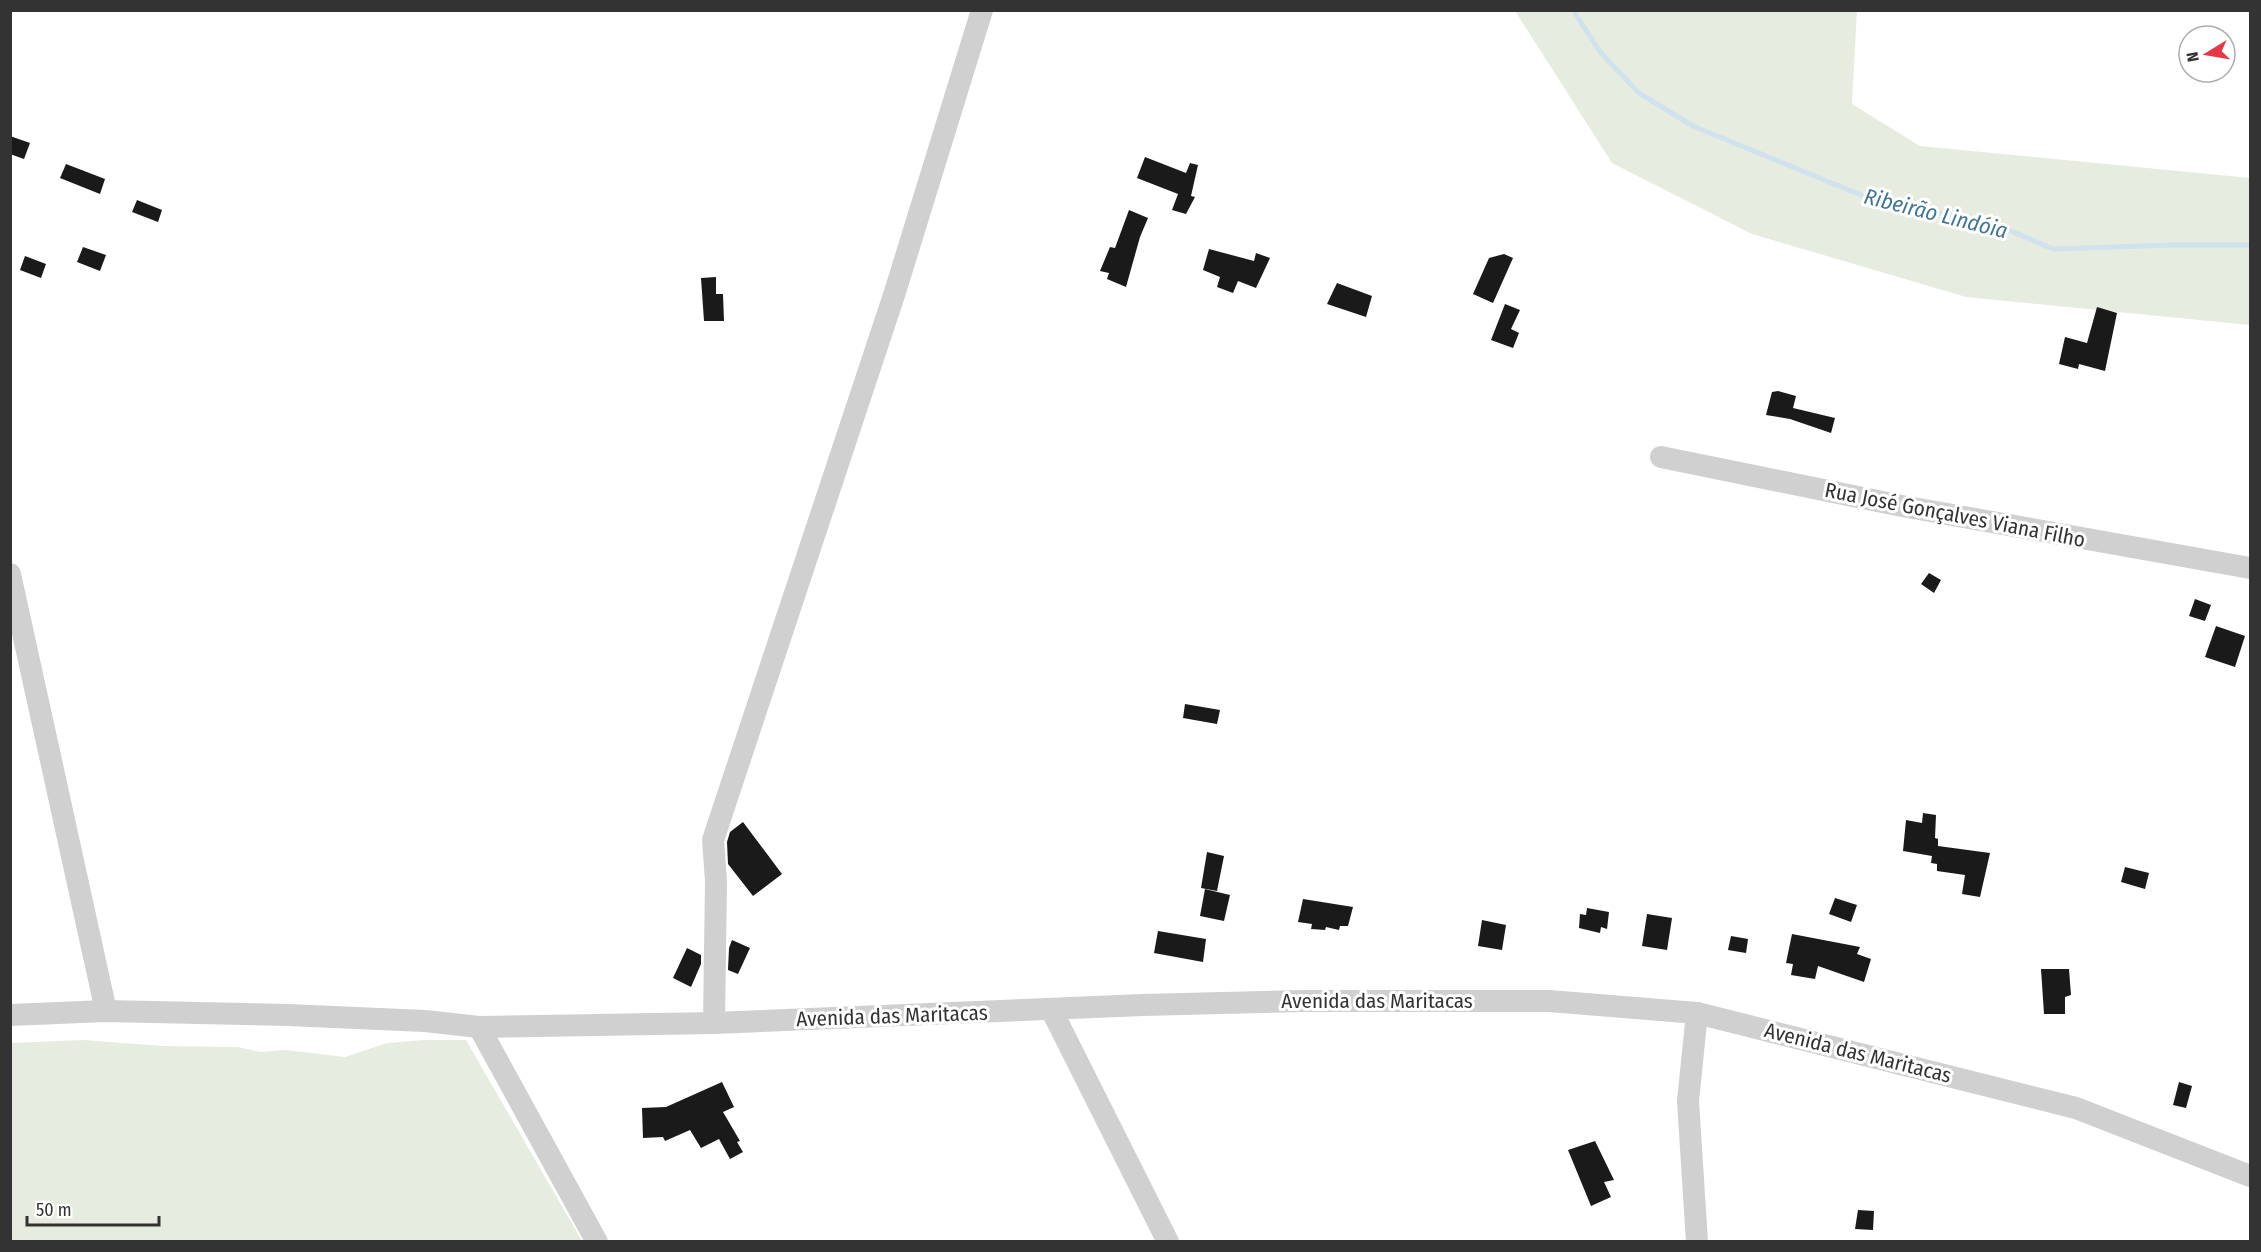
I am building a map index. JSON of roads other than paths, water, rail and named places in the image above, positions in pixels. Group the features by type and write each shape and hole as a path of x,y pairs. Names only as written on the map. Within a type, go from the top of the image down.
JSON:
{"street":[{"path":"714,1023 716,881 713,840 895,292 982,10"},
{"name":"Rua José Gonçalves Viana Filho","path":"1661,458 1902,506 2250,568"},
{"path":"10,574 106,1011"},
{"name":"Avenida das Maritacas","path":"10,1015 106,1011 300,1015 425,1021 480,1027 714,1023 1304,1001 1537,1001 1696,1013 2076,1108 2250,1176"},
{"path":"1051,1009 1168,1242"},
{"path":"1696,1013 1688,1101 1697,1242"},
{"path":"480,1027 597,1242"}],"waterway":[{"name":"Ribeirão Lindóia","path":"1573,10 1600,52 1639,93 1693,126 1873,200 1995,224 2053,249 2250,245"}]}
